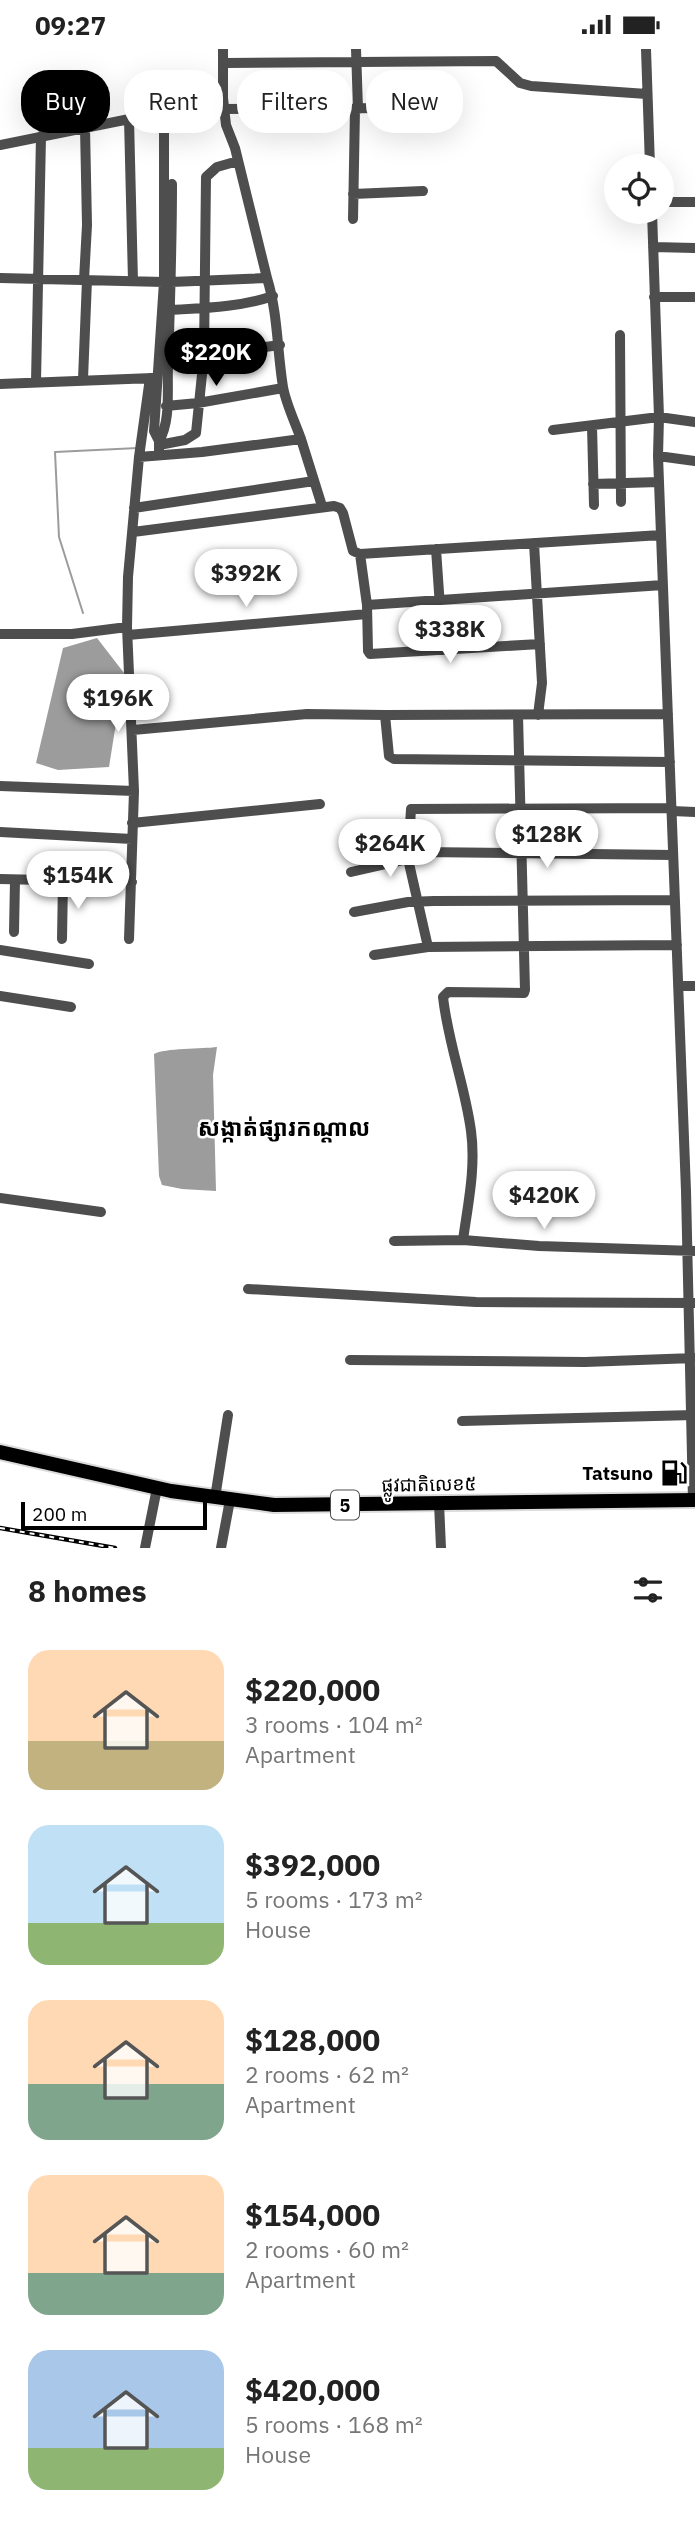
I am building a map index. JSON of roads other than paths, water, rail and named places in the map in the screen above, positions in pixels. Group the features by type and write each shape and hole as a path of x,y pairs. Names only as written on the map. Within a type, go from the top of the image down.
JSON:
{"highway":[{"name":"ផ្លូវជាតិលេខ៥","path":"0,1452 156,1488 274,1505 694,1500"}],"street":[{"path":"223,49 226,125 273,296 283,388 322,506"},
{"path":"353,219 356,49"},
{"path":"646,49 650,154"},
{"path":"224,63 496,61 520,83 531,86 647,94"},
{"path":"225,109 366,109"},
{"path":"0,145 61,133"},
{"path":"83,379 88,225 85,133"},
{"path":"130,133 133,281"},
{"path":"129,939 134,791 127,631 128,577 139,457 168,282 171,133"},
{"path":"36,382 41,137"},
{"path":"139,457 159,447 185,440 196,433 204,355 206,177 217,167 238,161"},
{"path":"353,194 423,191"},
{"path":"674,202 695,202"},
{"path":"652,224 658,456 678,986 690,1191 694,1500"},
{"path":"653,247 695,249"},
{"path":"0,278 205,282 267,278"},
{"path":"159,447 165,431 171,310 168,282"},
{"path":"171,310 204,308 273,296"},
{"path":"654,297 695,297"},
{"path":"620,335 621,502"},
{"path":"168,360 280,345"},
{"path":"0,384 154,378"},
{"path":"154,378 154,431 159,447"},
{"path":"166,406 283,388"},
{"path":"553,430 659,417 695,422"},
{"path":"592,426 594,505"},
{"path":"159,447 202,452 301,439"},
{"path":"658,456 695,461"},
{"path":"134,507 314,481"},
{"path":"593,484 659,482"},
{"path":"133,532 322,506 340,508 353,551 360,554 661,535"},
{"path":"534,543 542,683 538,715"},
{"path":"436,549 443,650"},
{"path":"360,554 370,655 540,644"},
{"path":"0,634 127,631 367,610 439,600 663,585"},
{"path":"133,730 307,714 668,714"},
{"path":"385,715 389,756 394,759 670,762"},
{"path":"463,1240 472,1181 471,1131 450,1041 443,997 448,992 524,993 518,715"},
{"path":"0,786 134,791"},
{"path":"132,823 320,804"},
{"path":"428,947 408,859 411,809 520,808 695,812"},
{"path":"0,832 132,839"},
{"path":"351,872 408,859 421,852 673,855"},
{"path":"0,879 132,882"},
{"path":"14,932 15,880"},
{"path":"62,939 63,881"},
{"path":"354,912 418,901 675,900"},
{"path":"374,955 428,947 677,945"},
{"path":"0,950 89,964"},
{"path":"678,986 695,986"},
{"path":"0,996 71,1007"},
{"path":"0,1198 101,1212"},
{"path":"394,1241 463,1240 539,1246 691,1251"},
{"path":"248,1289 476,1302 691,1303"},
{"path":"350,1360 584,1362 692,1358"},
{"path":"221,1548 228,1415"},
{"path":"462,1421 692,1415"},
{"path":"145,1548 156,1488"},
{"path":"439,1503 441,1548"}],"waterway":[{"path":"83,613 59,537 55,452 138,448"}],"railway":[{"path":"0,1528 115,1548"}],"place":[{"name":"Tatsuno","path":"674,1473"}],"district":[{"name":"សង្កាត់ផ្សារកណ្ដាល","path":"284,1127"}]}
